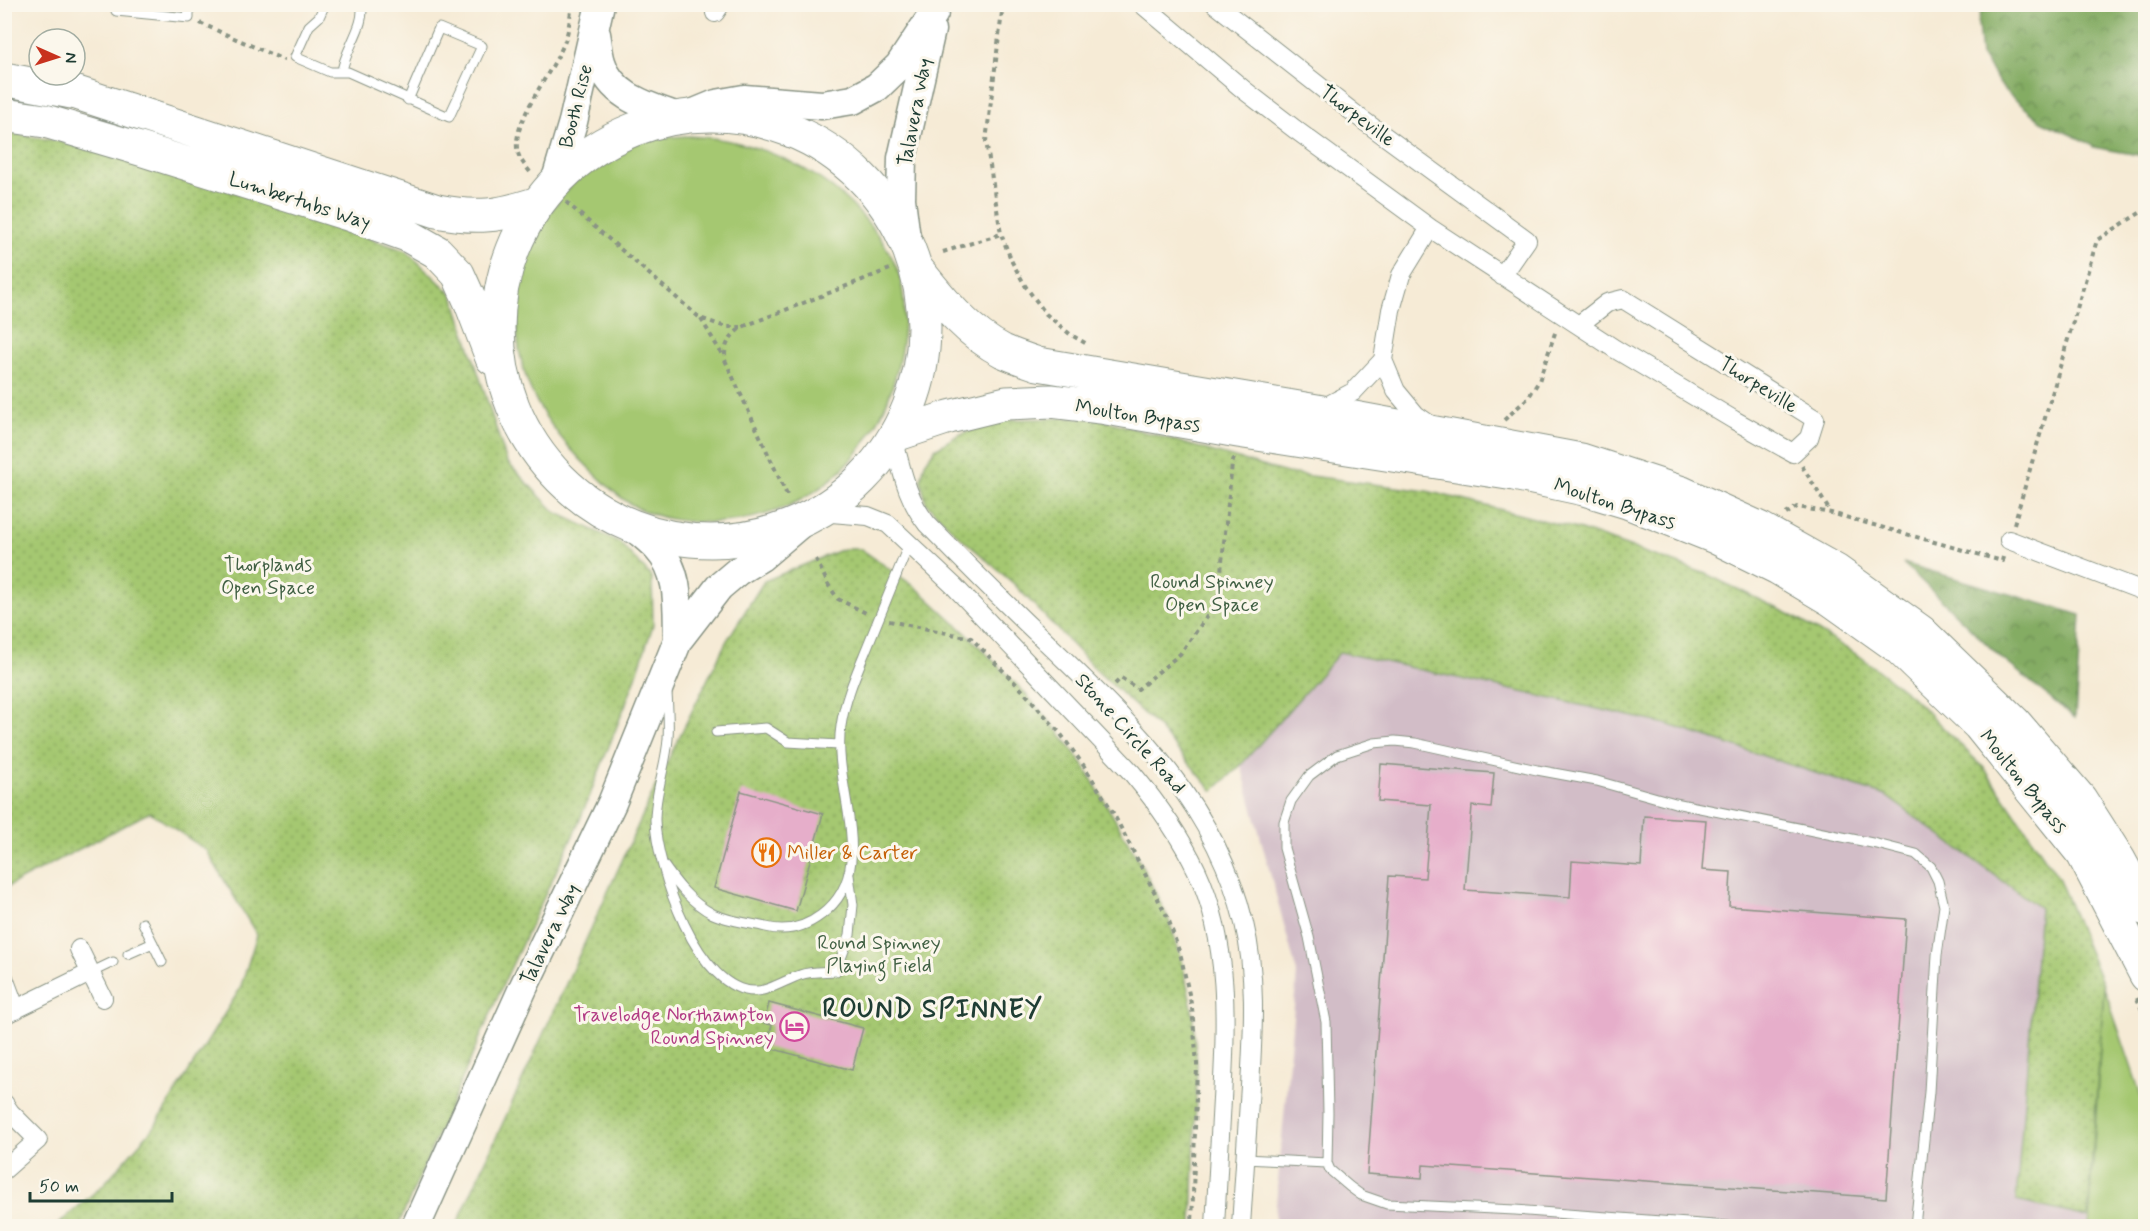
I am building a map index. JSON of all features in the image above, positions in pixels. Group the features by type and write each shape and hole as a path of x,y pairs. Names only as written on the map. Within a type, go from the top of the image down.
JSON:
{"highway":[{"name":"Lumbertubs Way","path":"4,79 77,93 437,211 459,215 494,216 547,190"},
{"name":"Lumbertubs Way","path":"4,115 45,121 348,214 407,235 437,252 458,274 509,395"},
{"path":"721,115 755,119 788,129 819,144 847,164 872,188 892,215 904,261 922,301 924,336 916,381 910,403 879,460 841,497 804,509 779,530 750,537 721,541 662,536 633,526 592,505 556,475 528,438 509,395 500,356 499,315 504,276 518,238 547,190 581,159 611,140 644,126 683,116 721,115"},
{"name":"Moulton Bypass","path":"904,261 972,331 1003,351 1038,364 1317,411 1581,460 1682,494 1761,529 1836,571 1921,632 2014,722 2080,800 2119,860 2145,909"},
{"name":"Moulton Bypass","path":"894,436 949,417 1006,403 1051,401 1101,407 1514,474 1584,489 1627,502 1715,537 1796,578 1832,600 1898,647 1979,724 2083,854 2139,981"}],"main road":[{"name":"Talavera Way","path":"683,116 716,104 744,99 822,105 853,100 877,87 898,66 935,9"},
{"name":"Talavera Way","path":"904,261 902,158 935,9"},
{"name":"Booth Rise","path":"547,190 573,122 598,17"},
{"name":"Booth Rise","path":"598,17 600,62 607,77 621,92 639,103 683,116"},
{"name":"Talavera Way","path":"416,1227 524,986 612,803 678,640 719,587 738,571 761,557 804,509"},
{"name":"Talavera Way","path":"633,526 660,550 670,568 675,581 678,640"}],"street":[{"name":"Thorpeville","path":"1142,4 1244,90 1296,130 1430,228 1502,276 1580,324 1615,349 1793,453 1809,438 1815,419 1623,299 1607,303 1580,324"},
{"name":"Thorpeville","path":"1215,4 1364,121 1527,240 1502,276"},
{"path":"1430,228 1401,274 1391,310 1383,360 1396,391 1416,415 1443,434"},
{"path":"1317,411 1353,392 1383,360"},
{"name":"Stone Circle Road","path":"894,436 915,509 927,524 1101,697 1160,760 1186,793 1209,828 1229,872 1245,925 1252,979 1252,1046 1241,1227"},
{"name":"Stone Circle Road","path":"804,509 868,516 888,524 954,586 1080,717 1159,805 1181,839 1198,873 1209,907 1217,938 1223,978 1226,1024 1215,1227"},
{"path":"2009,540 2145,591"},
{"path":"79,949 103,998"},
{"path":"4,978 10,1012 90,973"},
{"path":"4,1103 38,1140 4,1170"}],"lane":[{"path":"116,11 189,18 189,4"},
{"path":"325,4 319,17 309,26 296,57 330,72 348,72 408,100 449,117 482,46 439,28 408,100"},
{"path":"342,72 343,63 362,16 361,4"},
{"path":"667,667 668,740 655,819 658,847 676,909 703,958 734,987 758,991 803,974 836,971 850,935 853,904 849,874 851,835 839,745 847,697 909,544"},
{"path":"716,732 766,728 788,742 839,745"},
{"path":"1728,1227 1527,1211 1387,1204 1361,1194 1330,1170 1326,1163 1328,1113 1326,1022 1309,937 1284,848 1284,822 1291,801 1309,776 1337,755 1374,743 1395,741 1415,743 1597,781 1675,803 1916,854 1931,867 1938,881 1944,906 1937,956 1929,1092 1915,1227"},
{"path":"662,863 679,887 698,905 715,915 775,929 792,929 818,918 830,909 849,874"},
{"path":"143,923 162,962"},
{"path":"128,954 153,943"},
{"path":"90,973 113,962"},
{"path":"1245,1159 1326,1163"}],"path":[{"path":"572,4 565,41 529,108 517,137 517,149 521,160 547,190 700,318 715,340 804,509"},
{"path":"943,252 1001,234 986,141 1003,4"},
{"path":"189,18 286,61"},
{"path":"1761,529 1797,507 1832,513 2002,561 2097,240 2145,209"},
{"path":"725,360 726,346 730,338 742,327 904,261"},
{"path":"1497,427 1528,398 1539,381 1562,313"},
{"path":"700,318 726,327 742,327"},
{"path":"1101,697 1121,678 1138,689 1180,654 1218,601 1232,464 1237,450 1238,431"},
{"path":"1793,453 1832,513"},
{"path":"816,560 838,598 878,619 971,638 1060,733 1095,783 1136,855 1168,918 1182,957 1192,1008 1197,1064 1192,1227"},
{"path":"1060,733 1080,717"},
{"path":"2139,981 2145,1020"}],"shaded area":[{"path":"1340,652 1666,724 1886,796 2040,908 2016,1200 2088,1217 2088,1226 1274,1226 1297,973 1241,765"}],"green space":[{"path":"1982,5 2145,5 2145,156 2093,147 2041,121 2004,90 1981,55 1978,23"},
{"name":"Thorplands Open Space","path":"4,132 57,141 195,179 406,251 453,295 507,462 555,512 619,542 652,577 653,625 634,683 577,827 505,980 398,1226 56,1226 103,1185 155,1126 240,989 257,935 207,851 150,812 5,888"},
{"path":"690,136 742,144 766,151 790,161 833,188 870,225 884,244 898,271 903,296 901,350 893,384 880,416 864,444 843,469 818,489 790,505 758,516 723,522 674,520 662,517 639,509 610,488 564,441 540,408 528,383 517,334 520,284 527,260 548,215 568,189 595,163 618,149 648,140"},
{"name":"Round Spinney Open Space","path":"1100,419 1287,473 1427,491 1581,530 1706,574 1791,615 1861,657 1911,696 1984,768 2058,877 2104,987 2088,1217 2016,1201 2040,908 1886,796 1666,724 1340,652 1241,765 1213,791 1158,727 1096,670 1014,584 957,534 926,503 921,480 925,463 935,449 958,435 1002,420"},
{"name":"Round Spinney Playing Field","path":"843,549 861,549 918,589 1024,692 1060,733 1084,766 1141,864 1168,918 1181,957 1192,1008 1197,1064 1192,1226 456,1226 665,766 726,642 764,581"},
{"path":"1903,563 2081,615 2075,718 1999,656"},
{"path":"2104,987 2145,1107 2145,1226 2089,1226"}],"building":[{"path":"1381,764 1494,773 1491,808 1472,806 1465,890 1570,897 1572,861 1641,866 1644,816 1706,820 1702,870 1731,872 1729,906 1906,919 1886,1198 1423,1165 1422,1178 1367,1174 1389,876 1425,878 1431,805 1378,801"},
{"path":"741,791 823,814 796,911 714,888"},
{"path":"769,1003 863,1028 852,1070 766,1047 772,1025 764,1023"}],"place":[{"name":"Miller & Carter","path":"766,852"},
{"name":"Travelodge Northampton Round Spinney","path":"795,1026"}],"district":[{"name":"ROUND SPINNEY","path":"933,1008"}]}
